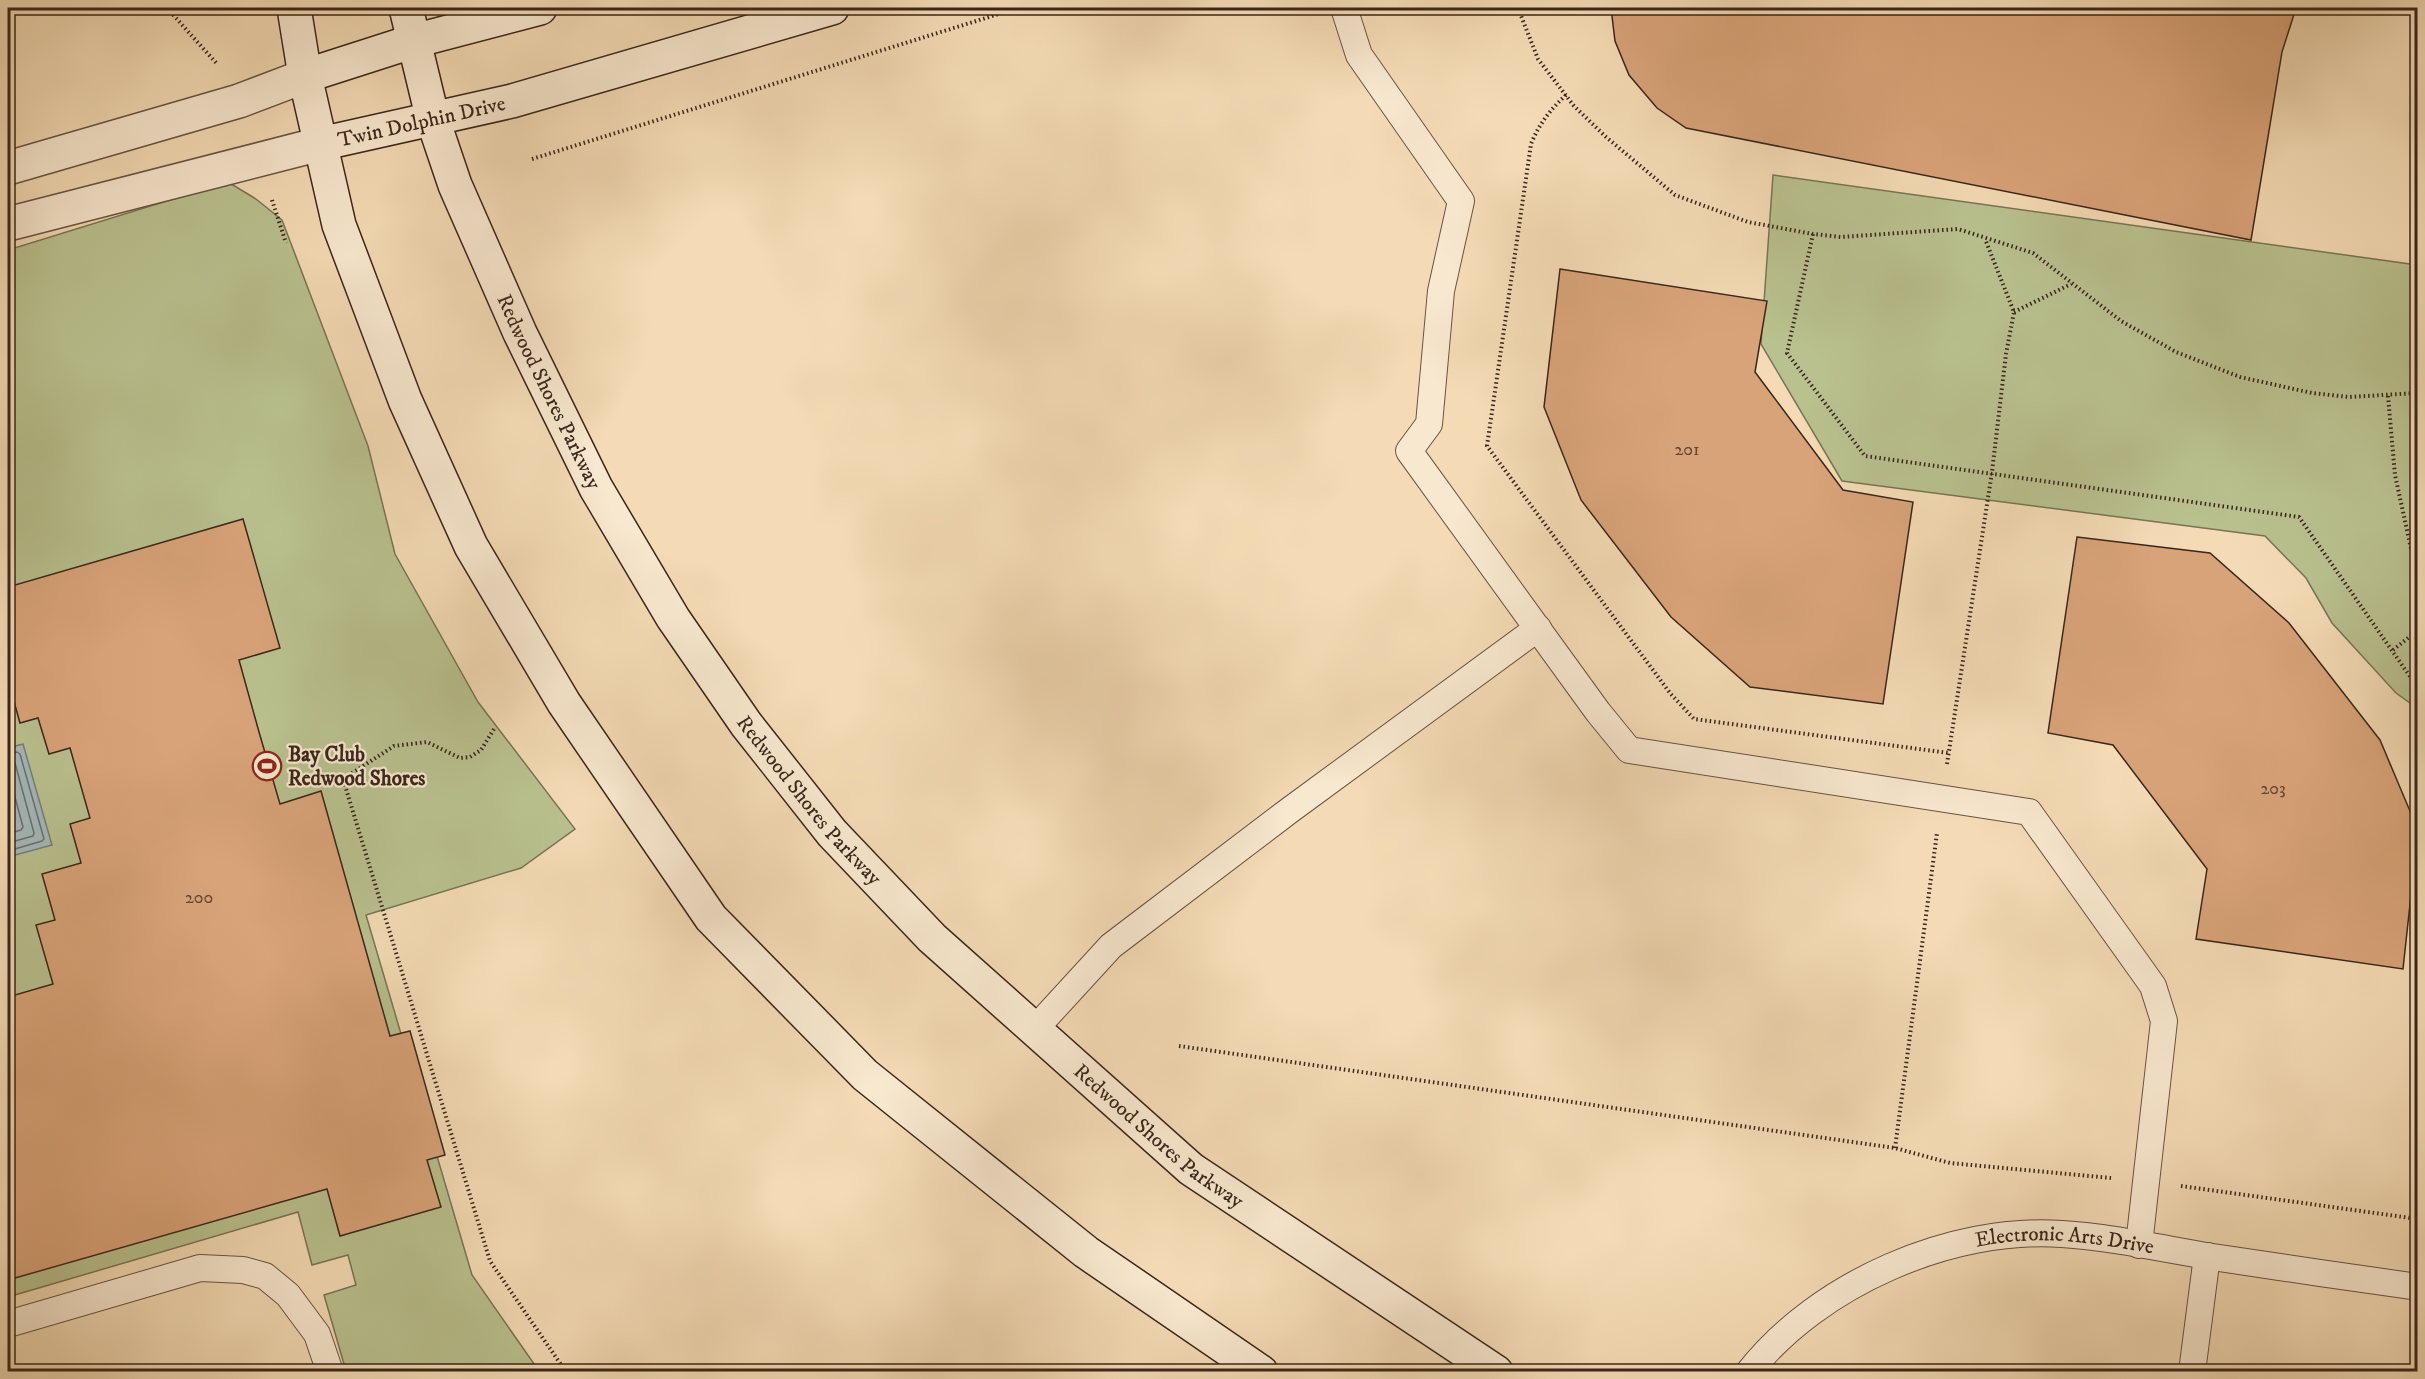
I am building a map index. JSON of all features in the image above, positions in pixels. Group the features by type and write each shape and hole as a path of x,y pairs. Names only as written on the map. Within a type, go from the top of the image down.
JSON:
{"main road":[{"path":"294,8 305,76 343,236 405,400 471,546 564,703 711,918 865,1075 1086,1252 1261,1371"},
{"name":"Redwood Shores Parkway","path":"406,8 433,120 454,185 520,333 596,488 673,618 746,724 832,833 932,938 1191,1169 1496,1371"},
{"path":"8,168 239,101 305,76 414,41 540,8"},
{"name":"Twin Dolphin Drive","path":"8,224 320,144 512,101 832,8"}],"lane":[{"path":"1344,8 1359,55 1461,201 1441,291 1429,424 1409,451 1598,712 1629,750 2029,812 2153,986 2164,1021 2139,1245"},
{"path":"1034,1030 1111,946 1290,810 1538,628"},
{"name":"Electronic Arts Drive","path":"1749,1371 1811,1312 1870,1276 1939,1248 1993,1236 2062,1233 2418,1287"},
{"path":"2192,1371 2206,1256"},
{"path":"8,1324 200,1268 243,1270 265,1276 288,1295 317,1334 330,1371"}],"path":[{"path":"167,8 218,65"},
{"path":"532,159 1018,8"},
{"path":"1518,8 1538,58 1566,95 1606,136 1675,195 1748,222 1813,234 1841,237 1958,229 2033,253 2121,321 2176,352 2240,377 2312,393 2349,397 2418,393"},
{"path":"1566,95 1551,109 1538,127 1531,144 1487,446 1670,693 1694,719 1949,753"},
{"path":"272,200 286,243"},
{"path":"1813,234 1787,353 1866,456 2299,517 2418,688"},
{"path":"1894,1148 1942,799 2014,312 1985,238"},
{"path":"2014,312 2071,284"},
{"path":"2388,396 2395,475 2418,581"},
{"path":"2393,650 2418,630"},
{"path":"494,729 481,750 470,757 460,758 427,742 394,746 343,779 490,1261 566,1371"},
{"path":"1179,1046 1894,1148 1950,1163 2147,1181 2418,1219"}],"green space":[{"path":"1773,175 2417,265 2417,708 2396,693 2332,623 2306,578 2265,536 1842,481 1761,344"},
{"name":"Bay Club Redwood Shores","path":"228,182 256,199 282,220 368,446 395,554 478,702 575,829 521,868 366,915 472,1275 539,1371 346,1371 324,1295 356,1285 348,1255 312,1265 298,1212 8,1297 8,250"}],"water":[{"path":"23,744 52,845 8,857 8,748"},
{"path":"150,1368 223,1369 225,1371 144,1371"}],"building":[{"path":"1611,8 2296,8 2282,52 2251,240 1686,128 1657,108 1629,75 1615,41"},
{"path":"1560,269 1767,301 1755,372 1843,490 1913,502 1883,704 1750,687 1671,617 1581,500 1544,407"},
{"name":"Bay Club Redwood Shores","path":"243,519 280,648 239,660 259,732 280,804 321,791 390,1036 410,1031 445,1155 427,1160 441,1207 340,1236 327,1189 8,1280 8,997 53,984 36,925 55,920 42,874 81,863 70,824 90,818 70,748 49,754 38,718 20,723 8,680 8,587"},
{"path":"2077,537 2210,553 2289,623 2380,740 2418,830 2403,969 2196,939 2207,869 2113,745 2048,733"}],"place":[{"name":"Bay Club Redwood Shores","path":"267,766"}]}
